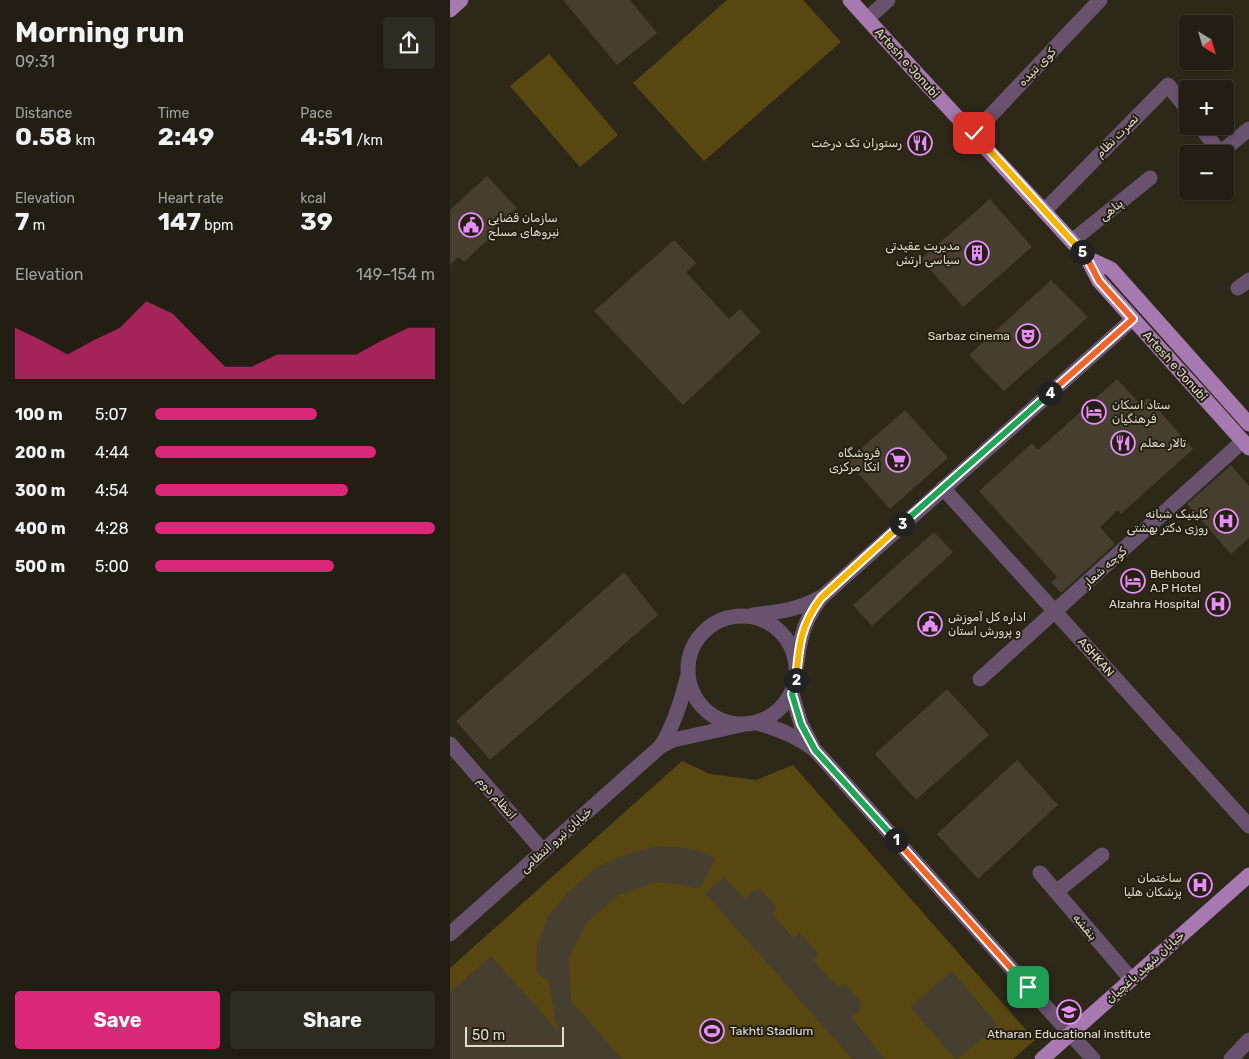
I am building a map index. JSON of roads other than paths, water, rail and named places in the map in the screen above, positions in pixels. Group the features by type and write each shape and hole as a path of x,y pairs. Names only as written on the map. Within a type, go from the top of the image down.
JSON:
{"main road":[{"path":"450,10 461,0"},
{"name":"Artesh e Jonubi","path":"850,0 938,98 974,133 1072,241 1087,258 1099,281 1246,445"},
{"name":"Artesh e Jonubi","path":"1087,258 1111,269 1249,424"},
{"name":"خیابان شهید یاغچیان","path":"1042,1059 1249,875"}],"street":[{"path":"867,19 888,0"},
{"name":"کوی تنیده","path":"974,133 1100,0"},
{"name":"نصرت نظام","path":"1044,211 1168,85 1179,99"},
{"path":"1207,135 1220,153 1249,129"},
{"name":"پناهی","path":"1072,241 1150,178"},
{"path":"821,598 807,619 799,647 796,679 792,694 783,707 771,716 756,723 741,725 726,722 712,716 700,705 692,692 688,677 688,661 693,646 702,633 728,617 784,612 808,605 821,598 1133,319"},
{"name":"کوچه شعار","path":"980,679 1246,445"},
{"name":"ASHKAN","path":"943,488 1249,826"},
{"path":"744,615 759,618 773,624 793,648 797,663"},
{"name":"خیابان نیرو انتظامی","path":"662,746 680,709 688,677"},
{"path":"792,694 801,724 815,750"},
{"path":"756,723 788,733 815,750 1093,1059"},
{"name":"خیابان نیرو انتظامی","path":"450,934 662,746 674,740 741,725"},
{"name":"انتظام دوم","path":"450,744 543,851"},
{"path":"1056,892 1102,855"},
{"name":"بنفشه","path":"1040,873 1131,980"},
{"path":"1231,1059 1247,1047"}],"place":[{"name":"رستوران تک درخت","path":"920,143"},
{"name":"سازمان قضایی نیروهای مسلح","path":"471,225"},
{"name":"مدیریت عقیدتی سیاسی ارتش","path":"977,253"},
{"name":"Sarbaz cinema","path":"1028,336"},
{"name":"ستاد اسکان فرهنگیان","path":"1094,412"},
{"name":"تالار معلم","path":"1123,443"},
{"name":"فروشگاه اتکا مرکزی","path":"898,460"},
{"name":"کلینیک شبانه روزی دکتر بهشتی","path":"1226,521"},
{"name":"Behboud A.P Hotel","path":"1133,581"},
{"name":"Alzahra Hospital","path":"1218,604"},
{"name":"اداره کل آموزش و پرورش استان","path":"930,624"},
{"name":"ساختمان پزشکان هلیا","path":"1200,885"},
{"name":"Atharan Educational institute","path":"1069,1012"},
{"name":"Takhti Stadium","path":"712,1031"}]}
